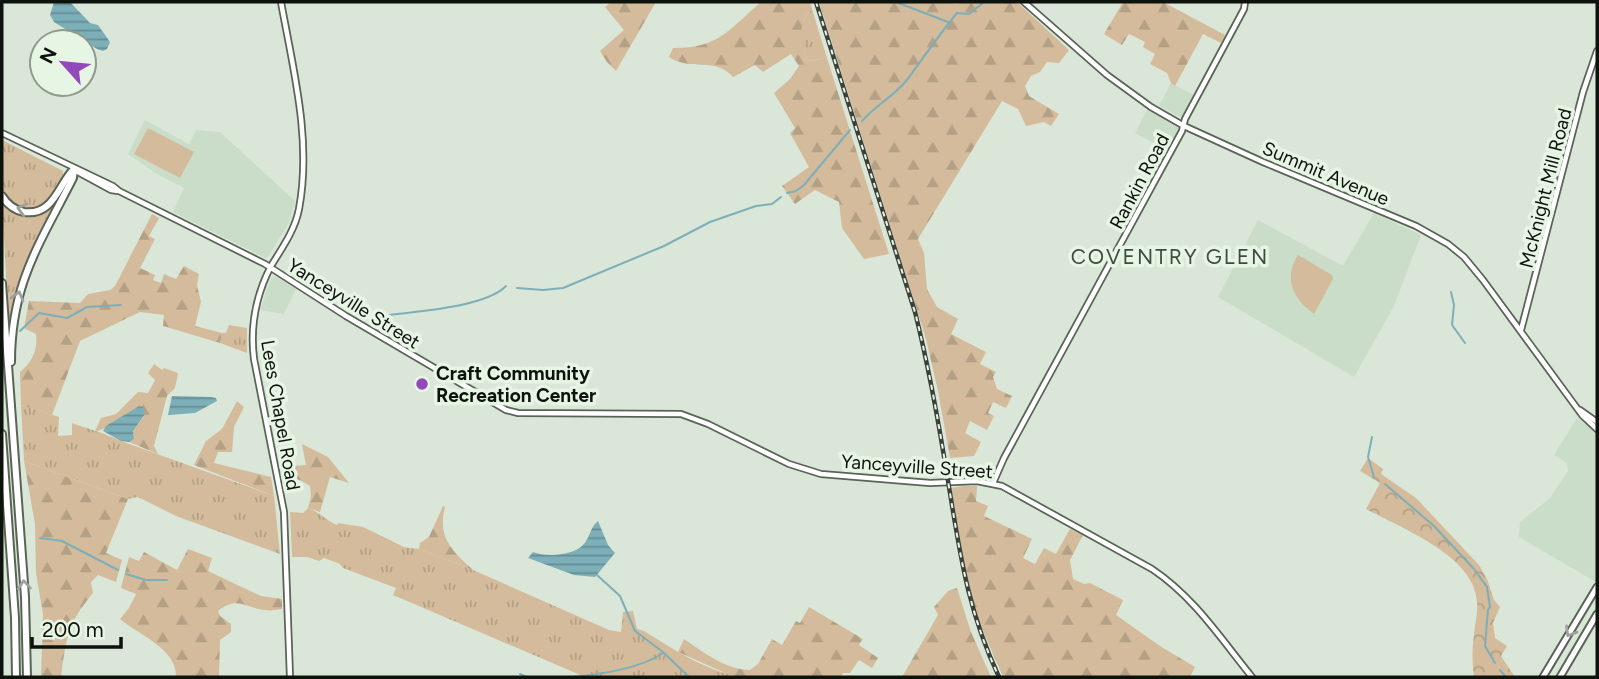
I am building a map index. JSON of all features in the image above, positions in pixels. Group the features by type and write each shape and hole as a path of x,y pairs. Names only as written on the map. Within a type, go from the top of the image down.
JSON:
{"highway":[{"path":"2,196 17,210 39,211 54,200 74,169"},
{"path":"11,412 12,334 18,295 27,269 73,178 74,169"},
{"path":"2,283 26,607 27,677"},
{"path":"2,434 14,597 16,677"}],"main road":[{"name":"Lees Chapel Road","path":"281,2 303,123 298,213 257,304 253,345 285,512 290,677"},
{"name":"Summit Avenue","path":"1024,2 1107,75 1151,107 1184,126 1441,239 1464,257 1587,422 1597,429"},
{"name":"Rankin Road","path":"993,483 1184,126 1190,109 1244,9 1245,2"},
{"name":"McKnight Mill Road","path":"1521,331 1583,92 1597,51"},
{"name":"Yanceyville Street","path":"2,133 83,171 271,268 346,316 506,410 518,413 681,414 708,424 789,464 821,474 930,483 993,483 1072,524 1165,578 1191,600 1252,677"},
{"path":"1512,318 1520,321 1526,316"},
{"name":"Summit Avenue","path":"1579,409 1597,422"},
{"path":"1544,677 1597,587"},
{"path":"1560,677 1597,614"}],"shaded area":[{"path":"1171,83 1194,95 1180,117 1159,106"},
{"path":"1148,108 1179,129 1167,150 1135,133"},
{"path":"145,120 189,144 196,130 220,132 295,201 289,223 268,257 265,258 173,212 184,188 128,154"},
{"path":"1374,213 1421,235 1394,306 1354,377 1218,297 1258,220 1343,266"},
{"path":"275,276 296,289 284,314 260,310 271,278"},
{"path":"1577,418 1597,433 1596,582 1519,537 1520,522 1550,498 1568,471 1567,463 1554,455"}],"green space":[{"path":"611,2 656,2 616,71 600,51 624,30 605,7"},
{"path":"761,2 810,2 812,9 804,21 801,34 808,61 827,58 889,254 864,259 842,228 839,202 815,190 795,204 782,186 809,167 790,133 795,128 774,93 790,79 799,66 791,54 763,72 755,65 733,77 718,67 686,64 669,57 673,48 702,45 722,36"},
{"path":"819,2 1017,2 1069,50 1059,63 1047,62 1040,72 1031,76 1025,86 1029,96 1059,114 1051,126 1044,122 1026,126 1018,109 1002,101 918,239 924,253 927,289 937,307 958,319 951,334 986,352 980,364 996,372 993,377 997,389 1012,396 1006,408 993,402 988,413 994,416 987,430 970,421 965,433 981,442 974,456 950,458 926,339"},
{"path":"1123,2 1163,2 1225,35 1221,43 1203,34 1175,86 1167,73 1150,64 1155,54 1143,47 1145,42 1129,34 1122,45 1104,34"},
{"path":"812,9 827,58 808,61 801,28"},
{"path":"148,128 194,152 180,178 134,154"},
{"path":"2,140 63,171 56,193 48,201 28,208 17,206 8,200 2,189"},
{"path":"2,200 24,214 53,203 56,206 23,277 11,323 8,314"},
{"path":"152,214 159,218 149,236 155,239 140,268 155,275 153,280 161,283 164,274 176,279 184,266 199,274 197,285 201,302 195,326 222,333 220,343 163,326 164,315 140,312 80,341 52,415 21,405 20,372 31,360 36,345 36,334 24,328 29,301 80,303 88,294 110,290 115,286"},
{"path":"1298,255 1332,275 1333,279 1314,314 1301,302 1292,288 1291,272"},
{"path":"229,325 247,328 247,353 220,343 222,333 226,333"},
{"path":"154,364 162,370 164,368 178,373 175,388 167,396 154,446 158,454 129,442 134,439 133,431 144,416 141,406 106,428 95,431 101,418 116,414 138,392 148,393 155,380 148,373"},
{"path":"237,401 244,407 234,427 232,452 218,452 214,463 271,477 274,496 194,465 206,441 222,429"},
{"path":"21,405 59,417 58,436 72,435 72,423 274,496 280,554 176,516 138,497 128,499 24,461"},
{"path":"302,444 328,457 349,483 330,477 320,512 308,508 310,486 300,480 284,483 282,467 306,465"},
{"path":"1368,458 1383,469 1381,474 1416,498 1479,565 1494,600 1500,607 1493,623 1495,638 1507,646 1501,656 1515,677 1474,677 1477,602 1473,586 1464,571 1434,545 1366,509 1380,483 1360,471"},
{"path":"24,461 128,499 106,553 122,560 116,582 98,575 91,582 93,593 69,632 61,677 41,677 43,615 36,573 35,524"},
{"path":"977,486 976,501 988,506 984,516 1032,539 1023,558 1035,564 1044,548 1056,554 1070,529 1083,535 1070,560 1073,579 1084,584 1090,583 1123,600 1116,615 1195,667 1190,677 1003,677 977,617 967,578 951,488"},
{"path":"443,506 443,527 448,543 473,570 419,549 420,543 429,537"},
{"path":"308,508 337,525 363,527 404,547 419,549 473,570 609,630 621,632 623,612 633,611 637,629 707,667 748,677 585,677 393,595 396,588 343,568 340,564 324,558 319,561 307,557 292,557 290,512 303,513"},
{"path":"188,549 212,558 208,571 261,596 282,599 282,609 257,609 235,603 218,611 220,616 231,624 231,632 220,640 219,677 176,677 175,667 163,650 120,619 136,594 121,588 129,557 139,561 144,552 177,570"},
{"path":"957,588 971,632 991,677 902,677 938,615 934,607 948,591"},
{"path":"809,607 863,639 859,645 878,658 872,668 859,660 850,673 843,673 841,677 734,677 678,652 684,639 723,663 750,670 758,664 772,639 782,645 796,621 800,623"}],"water":[{"path":"54,2 70,2 90,23 98,25 110,42 107,49 98,49 98,28 64,28 54,22 50,15"},
{"path":"172,396 211,397 217,401 195,413 168,415"},
{"path":"139,406 143,407 145,414 133,431 134,439 129,442 121,441 103,431 106,426"},
{"path":"598,521 608,545 615,553 595,577 574,575 528,558 533,552 545,555 578,549"}],"waterway":[{"path":"896,2 948,22"},
{"path":"862,121 907,80 957,13 969,14 984,2"},
{"path":"787,193 804,185 850,130"},
{"path":"517,288 563,288 664,246 710,222 756,206 772,204 781,197"},
{"path":"379,316 465,304 496,293 506,286"},
{"path":"1451,292 1454,305 1452,325 1465,343"},
{"path":"20,331 39,313 67,318 87,307 121,305"},
{"path":"361,319 373,317"},
{"path":"1372,437 1368,457 1374,477"},
{"path":"1385,484 1434,526 1487,587 1490,607 1485,646 1495,663"},
{"path":"40,538 62,541 118,570"},
{"path":"126,574 146,580 167,580"},
{"path":"597,575 620,596 635,631 663,652 689,677"},
{"path":"573,677 632,667 663,653"},
{"path":"1500,670 1506,677"},
{"path":"520,674 527,677"}],"railway":[{"path":"816,2 915,312 966,580 979,628 999,677"}],"place":[{"name":"Craft Community Recreation Center","path":"422,384"}],"district":[{"name":"COVENTRY GLEN","path":"1170,257"}]}
